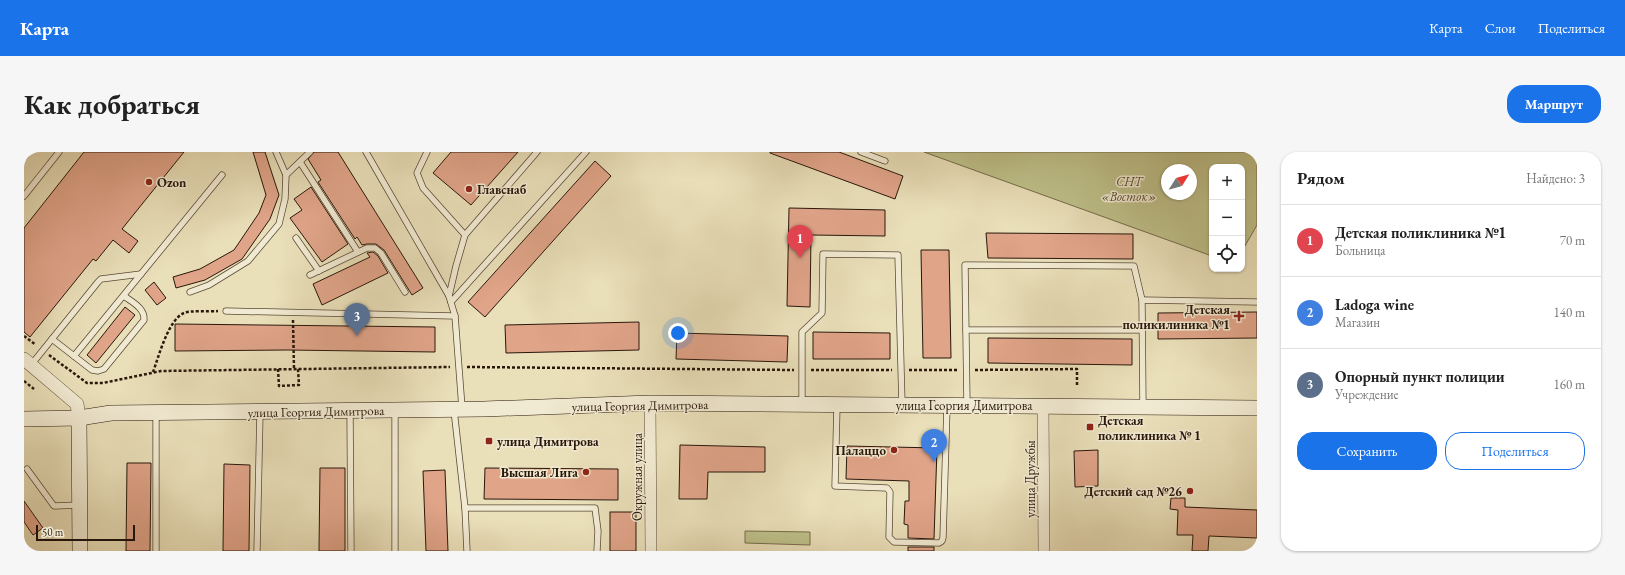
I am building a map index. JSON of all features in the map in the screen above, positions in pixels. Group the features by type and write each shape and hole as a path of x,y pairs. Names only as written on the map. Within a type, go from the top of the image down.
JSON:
{"main road":[{"name":"улица Георгия Димитрова","path":"24,419 79,418 111,413 458,409 650,403 1257,408"},
{"path":"79,418 80,551"}],"street":[{"path":"28,362 77,404 79,418"},
{"name":"Окружная улица","path":"650,403 651,551"},
{"name":"улица Дружбы","path":"1043,406 1044,551"}],"lane":[{"path":"24,157 28,152"},
{"path":"24,196 59,152"},
{"path":"190,292 209,285 248,261 279,224 285,200 286,175 276,152"},
{"path":"286,175 310,152"},
{"path":"366,152 449,296 455,316 459,367 458,409 467,551"},
{"path":"427,152 417,173 423,188 466,235"},
{"path":"449,296 456,266 466,235 537,152"},
{"path":"451,302 586,152"},
{"path":"861,152 885,161"},
{"path":"300,162 358,252"},
{"path":"74,356 222,175"},
{"path":"296,238 319,271"},
{"path":"310,275 367,248 374,248 381,253 405,292"},
{"path":"802,404 802,332 822,313 822,254 898,255 902,405"},
{"path":"966,405 965,265 1134,266 1142,300 1143,407"},
{"path":"28,362 52,339 101,279 141,274"},
{"path":"52,339 92,370 98,371 104,369 144,320 145,315 142,310 124,296"},
{"path":"1142,300 1257,302"},
{"path":"226,311 455,316"},
{"path":"966,330 1142,330"},
{"path":"837,404 835,486 887,488 890,492 889,537 891,540 894,542 939,543 942,542 944,538 947,405"},
{"path":"350,410 351,551"},
{"path":"395,410 395,551"},
{"path":"257,551 260,412"},
{"path":"156,413 156,551"},
{"path":"27,470 54,506 80,505"},
{"path":"465,508 595,508 598,531 597,551"}],"path":[{"path":"153,373 171,325 176,317 185,312 226,311"},
{"path":"293,313 294,369"},
{"path":"24,336 87,383 103,383 162,371 278,369 459,367 802,370 1077,369 1077,387"},
{"path":"278,369 279,386 299,385 298,369"},
{"path":"24,381 34,389"}],"green space":[{"name":"СНТ «Восток»","path":"924,152 1257,152 1257,225 1245,246 1245,164 1209,164 1209,255"},
{"path":"745,531 810,532 810,545 745,543"}],"building":[{"path":"84,152 184,152 122,229 138,241 129,253 113,240 96,261 93,259 30,337 24,332 24,228"},
{"path":"253,152 265,152 279,195 270,219 242,259 205,280 176,288 173,277 200,269 234,250 259,213 266,195"},
{"path":"314,152 338,152 423,288 412,295 384,250 376,244 362,245 357,237 355,239 318,182 321,180 308,159"},
{"name":"Главснаб","path":"451,152 518,152 471,205 433,173"},
{"path":"770,152 839,152 903,176 895,199"},
{"path":"595,161 611,176 485,317 468,302"},
{"path":"311,187 348,244 322,262 290,218 302,210 294,199"},
{"path":"789,208 885,210 885,236 811,235 810,307 787,306"},
{"path":"986,233 1133,234 1133,259 988,258"},
{"path":"921,250 949,250 951,358 923,358"},
{"path":"373,252 378,256 388,273 322,305 313,284 370,257 367,253"},
{"path":"154,282 166,298 157,305 145,290"},
{"path":"125,307 135,315 96,363 87,355"},
{"path":"1257,312 1257,338 1158,339 1158,313"},
{"path":"639,322 639,350 506,353 505,325"},
{"path":"175,324 435,327 435,352 288,350 175,351"},
{"path":"813,332 890,333 890,359 813,359"},
{"path":"677,333 788,336 787,362 676,359"},
{"path":"988,338 1132,339 1132,365 988,363"},
{"path":"680,445 765,447 765,472 708,472 707,499 679,499"},
{"path":"847,446 937,448 934,539 908,538 908,525 904,524 905,501 909,501 909,481 846,479"},
{"path":"1098,450 1098,486 1075,487 1074,451"},
{"path":"127,463 151,463 150,551 126,551"},
{"path":"224,464 250,465 249,551 223,551"},
{"path":"320,468 345,468 345,551 319,551"},
{"path":"485,468 618,469 618,500 484,499"},
{"path":"445,470 448,551 426,551 423,471"},
{"path":"1171,498 1185,498 1185,507 1257,510 1257,538 1209,536 1208,551 1192,551 1193,535 1177,535 1178,510 1170,509"},
{"path":"24,501 43,528 33,535 24,522"},
{"path":"610,512 636,512 636,551 610,551"},
{"path":"908,547 934,547 934,551 908,551"}],"place":[{"name":"Ozon","path":"149,182"},
{"name":"Главснаб","path":"469,189"},
{"name":"Детская поликлиника №1","path":"800,258"},
{"name":"Детская поликилиника №1","path":"1239,316"},
{"name":"Опорный пункт полиции","path":"357,336"},
{"name":"Детская поликлиника № 1","path":"1090,427"},
{"name":"улица Димитрова","path":"489,441"},
{"name":"Палаццо","path":"894,450"},
{"name":"Ladoga wine","path":"934,462"},
{"name":"Высшая Лига","path":"586,472"},
{"name":"Детский сад №26","path":"1190,491"}]}
